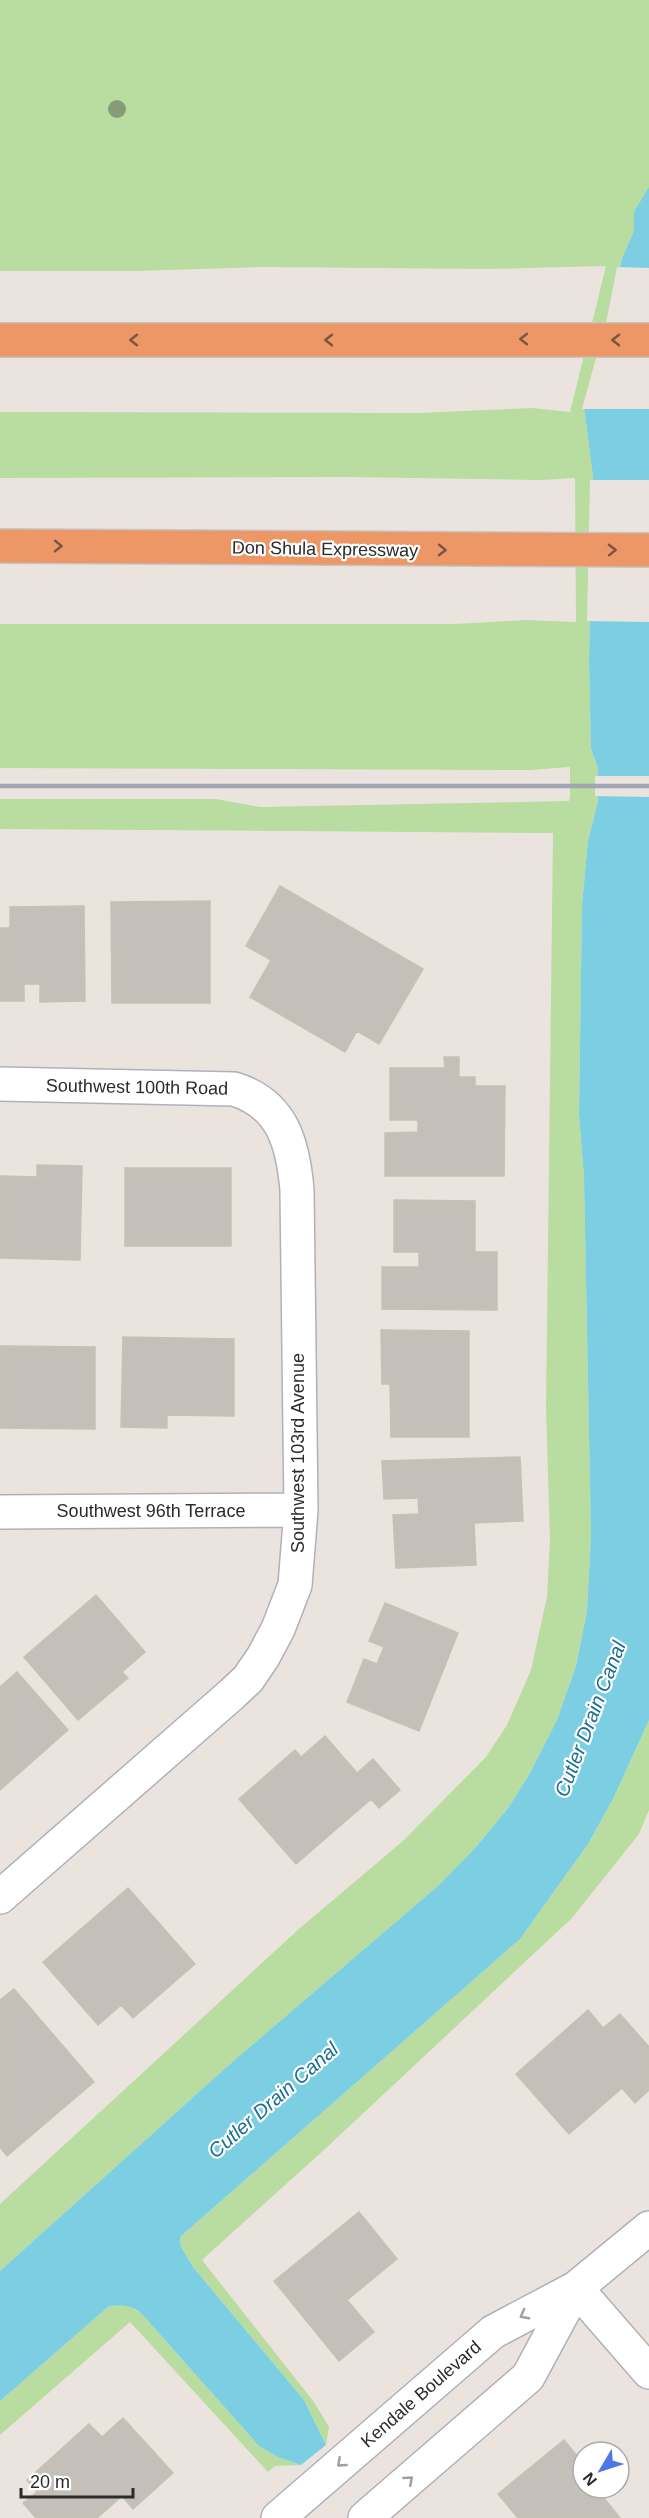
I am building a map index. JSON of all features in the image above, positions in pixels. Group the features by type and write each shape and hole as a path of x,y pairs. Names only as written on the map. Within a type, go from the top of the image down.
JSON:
{"highway":[{"path":"0,340 649,340"},
{"name":"Don Shula Expressway","path":"0,546 649,550"}],"street":[{"name":"Southwest 100th Road","path":"0,1084 234,1089 251,1095 268,1108"},
{"name":"Southwest 103rd Avenue","path":"0,1897 232,1694 254,1671 278,1629 296,1585 301,1510 297,1190 289,1140 268,1108"},
{"name":"Southwest 96th Terrace","path":"0,1512 301,1510"},
{"name":"Kendale Boulevard","path":"278,2518 493,2332 576,2288 649,2228"},
{"name":"Kendale Boulevard","path":"365,2518 528,2378 576,2288"},
{"path":"576,2288 649,2372"}],"green space":[{"path":"0,0 649,0 649,195 634,212 634,231 622,258 610,319 584,407 593,477 589,662 591,749 598,768 598,801 588,841 582,905 579,1115 584,1177 591,1536 587,1611 576,1666 557,1720 530,1773 509,1807 476,1847 439,1885 230,2064 0,2271 0,2204 300,1928 403,1841 486,1757 507,1725 531,1670 547,1597 550,1540 546,1408 553,833 0,829 0,799 216,799 260,807 569,801 570,767 530,770 0,768 0,624 455,624 525,620 576,622 575,478 542,480 351,477 0,478 0,412 418,413 532,408 570,412 606,266 490,269 261,267 136,271 0,271"},
{"path":"649,1720 649,1810 639,1834 572,1918 325,2149 202,2260 314,2402 329,2427 326,2445 304,2400 193,2267 181,2247 180,2237 520,1939 588,1844 613,1799"},
{"path":"109,2306 129,2306 141,2313 259,2446 278,2457 301,2465 275,2466 268,2472 130,2322 0,2435 0,2401"}],"water":[{"name":"Cutler Drain Canal","path":"649,187 649,1720 613,1799 588,1844 520,1939 180,2237 181,2247 193,2267 304,2400 326,2445 301,2465 278,2457 259,2446 141,2313 126,2306 109,2306 0,2401 0,2271 230,2064 439,1885 476,1847 509,1807 530,1773 557,1720 576,1666 587,1611 591,1536 584,1177 579,1115 582,905 588,841 598,801 598,768 591,749 589,662 593,477 584,407 610,319 622,258 634,231 634,212"}],"pier":[{"path":"617,267 649,268 649,409 582,409 607,318"},
{"path":"590,480 649,480 649,622 587,621"},
{"path":"595,776 649,776 649,797 595,796"}],"building":[{"path":"280,886 423,969 379,1044 357,1031 345,1052 250,997 271,960 246,946"},
{"path":"210,901 210,1003 112,1003 111,902"},
{"path":"84,906 85,1001 40,1002 40,984 24,984 24,1001 0,1001 0,928 10,928 10,907"},
{"path":"444,1057 459,1057 459,1077 475,1077 475,1086 505,1086 504,1176 385,1176 385,1133 418,1132 418,1120 390,1120 390,1068 445,1068"},
{"path":"37,1165 82,1166 80,1260 0,1258 0,1176 37,1177"},
{"path":"125,1168 231,1168 231,1246 125,1246"},
{"path":"394,1200 475,1201 475,1252 497,1252 497,1310 382,1309 382,1267 419,1267 419,1252 394,1252"},
{"path":"381,1330 469,1331 469,1437 391,1437 390,1384 382,1384"},
{"path":"123,1337 234,1339 234,1416 167,1415 167,1428 121,1427"},
{"path":"0,1346 95,1347 95,1429 0,1428"},
{"path":"520,1457 523,1521 474,1523 476,1565 396,1568 393,1515 419,1514 418,1498 384,1499 382,1461"},
{"path":"96,1595 145,1652 122,1672 128,1678 78,1720 24,1657"},
{"path":"385,1603 458,1633 419,1731 347,1702 364,1659 377,1664 384,1647 369,1641"},
{"path":"17,1672 68,1730 0,1790 0,1687"},
{"path":"325,1736 357,1773 373,1759 400,1790 379,1808 371,1799 296,1864 239,1799 295,1750 301,1757"},
{"path":"128,1888 195,1964 133,2018 121,2005 98,2025 43,1962"},
{"path":"14,1989 94,2082 7,2156 0,2147 0,2000"},
{"path":"588,2010 603,2028 620,2014 649,2047 649,2090 635,2103 622,2088 569,2134 516,2074"},
{"path":"359,2212 397,2259 347,2300 374,2332 339,2361 274,2281"},
{"path":"123,2418 173,2473 133,2509 122,2496 97,2518 36,2518 23,2503 37,2492 27,2480 89,2424 102,2437"},
{"path":"564,2440 571,2448 571,2500 606,2500 620,2518 518,2518 498,2494"}],"railway":[{"path":"0,786 649,786"}]}
